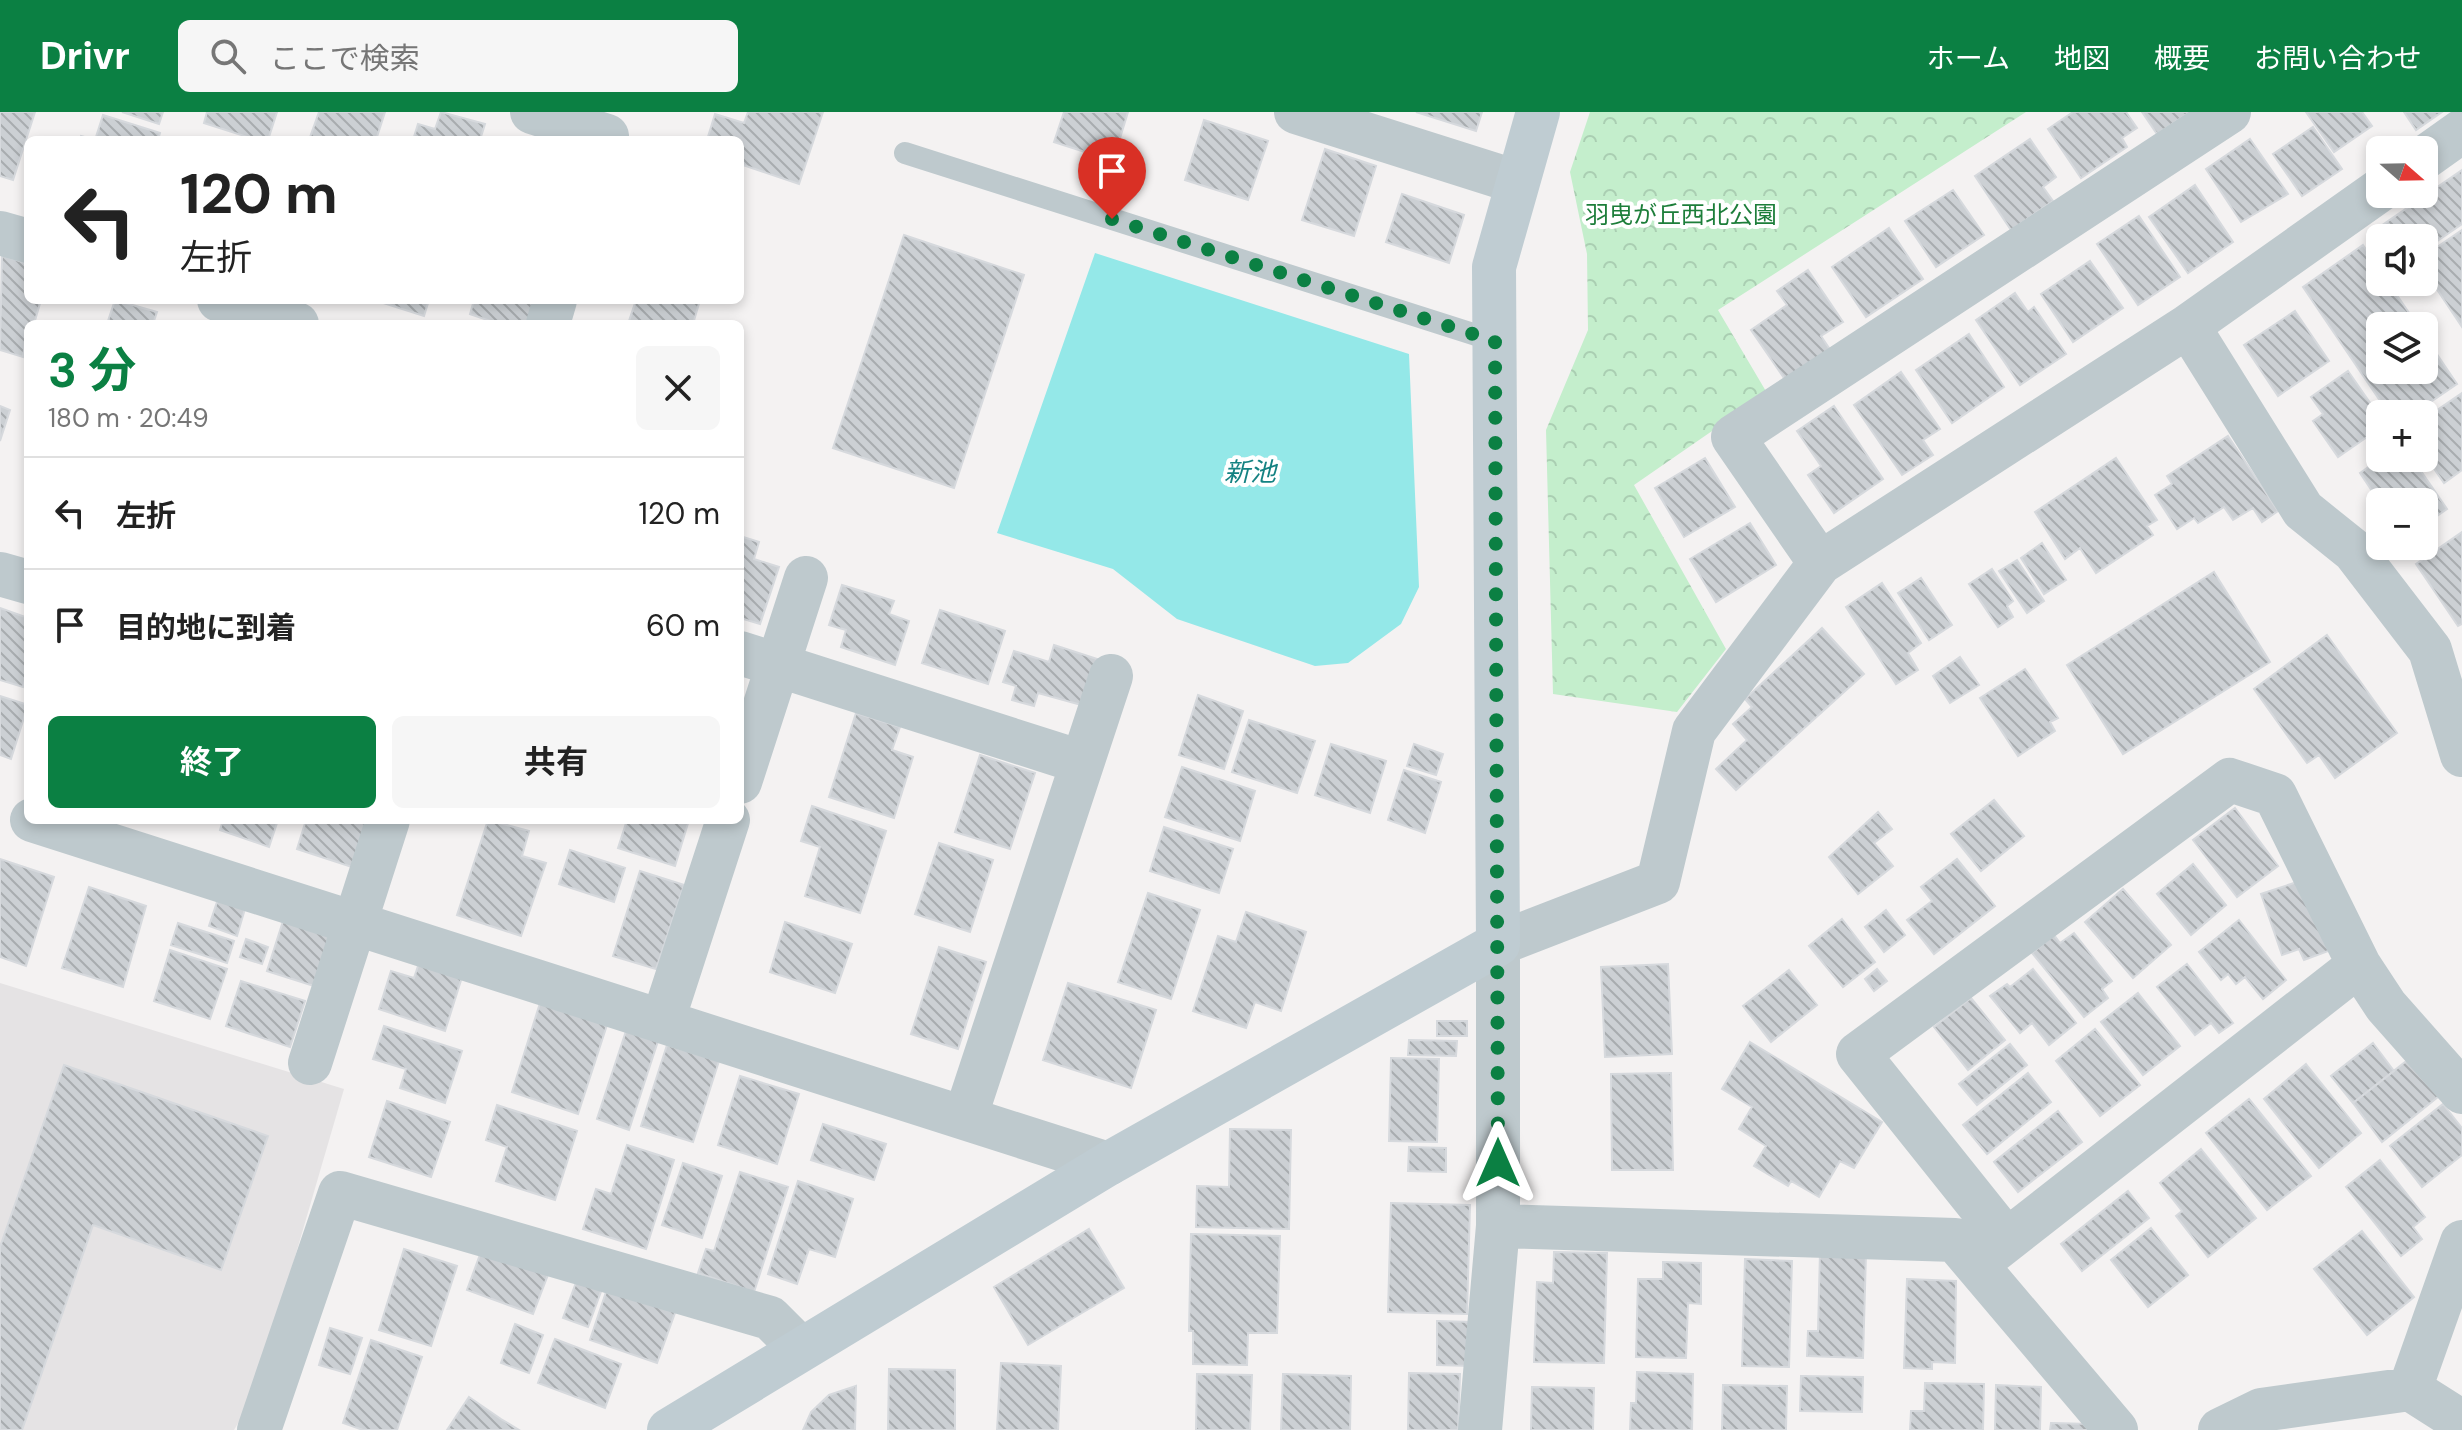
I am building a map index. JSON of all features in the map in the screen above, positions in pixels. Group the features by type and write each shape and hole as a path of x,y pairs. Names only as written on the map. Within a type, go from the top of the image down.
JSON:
{"street":[{"path":"532,112 609,129"},
{"path":"1296,112 1517,182"},
{"path":"1480,1430 1498,1226 1494,267 1538,112"},
{"path":"1820,563 1733,437 2229,112"},
{"path":"2438,148 2462,131"},
{"path":"673,1429 800,1348 1108,1164 1498,944 1658,882 1694,731 1820,563 2188,326 2366,200"},
{"path":"0,233 24,240"},
{"path":"232,304 284,320"},
{"path":"2188,326 2303,510 2354,551 2430,650 2462,755"},
{"path":"0,574 24,581"},
{"path":"744,756 759,659 806,578"},
{"path":"759,659 1081,762"},
{"path":"965,1118 1111,676"},
{"path":"2116,1430 1990,1253 1858,1054 2230,780 2275,795 2359,965 2386,1006 2462,1092"},
{"path":"0,810 24,817"},
{"path":"46,824 1108,1164"},
{"path":"310,1063 387,824"},
{"path":"663,1020 727,824"},
{"path":"1990,1253 2359,965"},
{"path":"259,1430 340,1193 770,1318 800,1348"},
{"path":"1498,1226 1955,1240 1990,1253"},
{"path":"2410,1389 2462,1242"},
{"path":"2220,1430 2261,1410 2410,1389 2462,1422"}],"lane":[{"path":"905,153 1495,341"}],"shaded area":[{"path":"0,983 344,1089 255,1394 234,1430 0,1430"}],"green space":[{"name":"羽曳が丘西北公園","path":"1590,112 2026,112 1718,310 1767,393 1634,485 1726,649 1677,712 1553,694 1546,430 1588,330 1587,254 1570,172"}],"water":[{"name":"新池","path":"1095,253 1409,354 1419,587 1401,624 1348,663 1315,666 1177,619 1113,569 997,533"}],"building":[{"path":"0,112 35,112 27,136 24,136 24,146 13,180 0,176"},
{"path":"122,112 163,112 159,124"},
{"path":"207,112 277,112 269,136 245,136 204,123"},
{"path":"319,112 385,112 377,136 310,136"},
{"path":"441,112 485,124 481,136 414,136 418,124 435,129"},
{"path":"748,112 823,112 799,184 744,165 744,136 708,136 715,114 744,123"},
{"path":"1064,112 1128,112 1113,161 1054,142"},
{"path":"1416,112 1482,112 1476,131"},
{"path":"2073,112 2126,112 2137,128 2122,138 2127,147 2081,178 2048,129"},
{"path":"2142,112 2190,112 2157,134"},
{"path":"2306,112 2362,112 2372,126 2334,152"},
{"path":"2404,112 2442,112 2416,130"},
{"path":"103,115 160,133 159,136 96,136"},
{"path":"1204,120 1268,141 1248,200 1185,180"},
{"path":"2313,127 2342,169 2302,196 2273,154"},
{"path":"2030,139 2056,177 2043,187 2053,201 2011,230 1975,176"},
{"path":"2250,139 2288,194 2241,222 2206,169"},
{"path":"1325,149 1376,166 1354,236 1302,220"},
{"path":"2462,170 2462,224 2438,240 2438,224 2384,224 2407,208 2438,208 2438,187"},
{"path":"2195,185 2233,242 2188,273 2149,217"},
{"path":"1953,190 1984,235 1936,267 1905,221"},
{"path":"1402,194 1464,215 1449,263 1386,242"},
{"path":"2139,216 2180,277 2138,305 2097,244"},
{"path":"1889,228 1923,279 1866,317 1832,267"},
{"path":"2462,230 2462,327 2438,291 2438,246"},
{"path":"904,235 1024,275 954,488 833,448"},
{"path":"2363,245 2366,249 2366,296 2398,296 2408,312 2366,312 2366,380 2303,287"},
{"path":"2,255 24,263 24,304 40,304 35,320 24,320 23,357 0,350"},
{"path":"2090,261 2123,308 2073,342 2041,294"},
{"path":"1808,270 1843,322 1821,336 1831,351 1786,381 1751,330 1787,305 1777,291"},
{"path":"2015,293 2028,312 2034,307 2066,354 2020,385 1976,320"},
{"path":"114,304 129,304 157,312 154,320 108,320"},
{"path":"386,304 428,304 424,316"},
{"path":"473,304 535,304 529,320 487,320 470,314"},
{"path":"635,304 699,304 694,320 629,320"},
{"path":"2295,311 2329,361 2278,396 2244,345"},
{"path":"1969,334 2004,387 1952,423 1916,370"},
{"path":"2438,356 2457,384 2434,400 2380,400 2369,384 2438,384"},
{"path":"2348,371 2368,400 2366,438 2338,457 2313,421 2323,414 2311,397"},
{"path":"1901,372 1940,429 1923,440 1933,455 1902,475 1854,405"},
{"path":"2462,393 2462,470 2444,483 2436,472 2438,409"},
{"path":"0,406 10,410 0,441"},
{"path":"1834,406 1883,479 1834,513 1808,475 1821,466 1797,431"},
{"path":"2228,436 2278,511 2262,522 2253,508 2233,520 2224,507 2198,523 2194,518 2177,529 2155,495 2172,484 2167,476"},
{"path":"1705,458 1735,507 1684,537 1655,488"},
{"path":"2116,458 2157,520 2147,526 2153,535 2096,573 2080,548 2065,559 2035,512"},
{"path":"2366,469 2366,472 2422,472 2433,488 2370,488 2360,473"},
{"path":"2438,496 2447,509 2438,515"},
{"path":"1750,523 1776,565 1716,602 1690,559"},
{"path":"2462,532 2462,624 2458,626 2416,564 2422,560 2438,560 2438,549"},
{"path":"744,537 759,542 754,559 779,567 760,624 744,619"},
{"path":"2042,543 2066,580 2044,594 2021,558"},
{"path":"2017,560 2044,601 2027,613 1999,571"},
{"path":"1992,569 2013,601 2007,606 2013,617 1998,627 1969,584"},
{"path":"2214,572 2270,662 2123,754 2067,665"},
{"path":"1921,578 1952,625 1929,640 1898,593"},
{"path":"1882,583 1921,643 1908,653 1918,670 1896,684 1846,607"},
{"path":"842,585 894,601 889,614 909,621 895,665 841,647 846,630 829,625"},
{"path":"0,608 24,617 24,684 23,687 0,680"},
{"path":"940,610 1005,631 988,684 922,663"},
{"path":"1822,628 1864,674 1736,790 1716,769 1747,740 1733,724 1752,707 1745,699"},
{"path":"2327,635 2397,733 2335,778 2319,755 2307,763 2254,689"},
{"path":"1054,645 1100,660 1085,706 1038,693 1034,706 1012,700 1016,686 1003,682 1014,651 1049,662"},
{"path":"1960,657 1979,685 1950,703 1933,676"},
{"path":"2025,669 2058,718 2050,722 2055,731 2018,756 1980,698"},
{"path":"1198,695 1243,711 1224,769 1179,755"},
{"path":"0,696 24,704 24,718 11,759 0,755"},
{"path":"856,713 900,727 892,750 913,757 894,818 829,797"},
{"path":"1249,720 1315,741 1297,793 1232,772"},
{"path":"1331,744 1386,761 1370,813 1315,795"},
{"path":"1414,744 1443,754 1436,775 1407,766"},
{"path":"980,755 1035,773 1010,849 955,832"},
{"path":"1182,767 1255,791 1240,841 1165,817"},
{"path":"1404,770 1441,782 1425,833 1388,820"},
{"path":"1994,800 2024,836 1981,871 1951,834"},
{"path":"812,806 886,831 860,913 805,896 820,847 801,841"},
{"path":"2235,808 2278,866 2237,897 2193,840"},
{"path":"1878,812 1892,829 1874,843 1893,866 1858,894 1829,857"},
{"path":"222,824 277,824 269,847 220,830"},
{"path":"305,824 373,824 358,869 297,849"},
{"path":"487,824 503,824 529,831 522,856 546,863 521,936 457,915"},
{"path":"626,824 688,824 675,866 618,848"},
{"path":"1164,827 1233,849 1219,893 1150,871"},
{"path":"939,843 993,860 970,932 915,914"},
{"path":"570,850 625,868 614,902 559,884"},
{"path":"0,859 54,877 26,966 0,957"},
{"path":"1957,859 1995,906 1934,954 1907,920 1932,901 1921,887"},
{"path":"2193,864 2226,905 2191,935 2157,894"},
{"path":"640,871 684,885 656,969 613,956"},
{"path":"2300,881 2331,950 2304,960 2299,949 2282,955 2261,894"},
{"path":"89,887 146,906 123,987 62,968"},
{"path":"2123,889 2171,945 2133,978 2085,922"},
{"path":"220,893 247,902 237,936 209,926"},
{"path":"1148,893 1200,910 1171,999 1118,982"},
{"path":"1886,910 1905,935 1884,952 1865,927"},
{"path":"1246,912 1306,932 1281,1011 1255,1002 1246,1028 1193,1011 1218,936 1236,942"},
{"path":"284,918 334,934 317,987 267,971"},
{"path":"1842,919 1875,962 1843,987 1809,946"},
{"path":"2239,920 2286,980 2263,999 2245,977 2236,984 2228,974 2221,980 2199,952"},
{"path":"785,922 852,944 835,993 770,972"},
{"path":"178,923 234,941 227,963 171,945"},
{"path":"2074,933 2112,981 2102,989 2108,998 2084,1017 2032,953 2054,935 2060,943"},
{"path":"246,939 268,947 262,964 240,957"},
{"path":"939,947 986,962 958,1049 911,1034"},
{"path":"170,950 227,969 210,1019 154,1001"},
{"path":"420,960 463,974 445,1031 379,1009 391,971 414,978"},
{"path":"1668,964 1672,1054 1605,1057 1601,967"},
{"path":"2187,964 2233,1023 2219,1033 2211,1023 2195,1035 2157,987"},
{"path":"1877,969 1887,981 1874,991 1865,979"},
{"path":"2033,969 2076,1023 2049,1045 2032,1023 2020,1033 1990,996 2007,984 2010,987"},
{"path":"1789,970 1817,1005 1771,1042 1743,1006"},
{"path":"241,981 305,1001 290,1047 226,1026"},
{"path":"1068,983 1156,1010 1131,1088 1043,1060"},
{"path":"2138,993 2180,1046 2143,1075 2101,1022"},
{"path":"1971,998 2005,1040 1968,1070 1934,1027"},
{"path":"540,1003 607,1025 578,1114 512,1092"},
{"path":"1437,1021 1467,1021 1467,1036 1437,1036"},
{"path":"384,1026 462,1051 445,1103 400,1088 406,1069 373,1059"},
{"path":"627,1028 659,1038 629,1130 597,1119"},
{"path":"2095,1029 2140,1085 2100,1116 2056,1061"},
{"path":"1409,1040 1457,1041 1456,1056 1408,1055"},
{"path":"1750,1042 1882,1122 1854,1168 1840,1161 1819,1197 1791,1181 1788,1186 1754,1166 1766,1146 1739,1129 1752,1107 1722,1089"},
{"path":"2373,1043 2394,1071 2353,1103 2331,1076"},
{"path":"2010,1044 2027,1065 1977,1105 1959,1084"},
{"path":"667,1045 719,1061 693,1142 641,1126"},
{"path":"2414,1055 2444,1092 2382,1142 2353,1103"},
{"path":"1391,1058 1439,1059 1437,1142 1389,1141"},
{"path":"2306,1064 2361,1133 2319,1168 2264,1099"},
{"path":"64,1065 268,1136 221,1270 93,1225 22,1430 0,1430 0,1247"},
{"path":"1671,1073 1673,1170 1612,1170 1611,1074"},
{"path":"2028,1073 2051,1102 1987,1154 1963,1125"},
{"path":"740,1076 799,1094 777,1164 718,1145"},
{"path":"2249,1099 2311,1176 2267,1210 2206,1133"},
{"path":"387,1101 450,1122 431,1177 369,1157"},
{"path":"2443,1104 2462,1128 2462,1155 2422,1187 2390,1146"},
{"path":"497,1105 577,1131 555,1200 496,1181 507,1147 486,1140"},
{"path":"2058,1111 2082,1142 2018,1192 1994,1162"},
{"path":"823,1124 886,1144 874,1180 811,1160"},
{"path":"1230,1129 1291,1130 1289,1229 1196,1227 1197,1186 1229,1187"},
{"path":"627,1145 674,1160 646,1249 583,1229 596,1189 611,1194"},
{"path":"1409,1147 1446,1148 1446,1172 1408,1171"},
{"path":"2201,1149 2256,1218 2208,1257 2176,1216 2182,1211 2160,1183"},
{"path":"2380,1160 2425,1217 2413,1227 2422,1239 2401,1256 2346,1187"},
{"path":"683,1163 722,1176 702,1238 662,1225"},
{"path":"740,1172 788,1187 754,1292 698,1273 706,1249 714,1251"},
{"path":"798,1181 853,1199 835,1257 809,1249 797,1284 768,1274"},
{"path":"2128,1191 2149,1218 2082,1271 2061,1244"},
{"path":"1391,1203 1470,1205 1467,1314 1388,1312"},
{"path":"2151,1228 2188,1275 2148,1307 2111,1260"},
{"path":"1089,1229 1124,1288 1028,1345 994,1287"},
{"path":"2362,1231 2414,1297 2367,1335 2314,1269"},
{"path":"1191,1234 1280,1236 1277,1333 1248,1333 1247,1365 1193,1364 1193,1331 1189,1331"},
{"path":"404,1249 457,1266 431,1346 379,1330"},
{"path":"482,1249 549,1272 533,1314 467,1290"},
{"path":"1554,1252 1607,1253 1604,1363 1534,1362 1537,1282 1553,1283"},
{"path":"1820,1252 1866,1253 1863,1358 1807,1356 1808,1331 1818,1331"},
{"path":"1745,1259 1792,1261 1789,1367 1742,1366"},
{"path":"1663,1262 1701,1263 1701,1304 1688,1303 1686,1358 1636,1357 1638,1279 1663,1279"},
{"path":"578,1277 603,1286 588,1327 563,1318"},
{"path":"1907,1279 1956,1281 1955,1363 1932,1362 1932,1369 1904,1368"},
{"path":"608,1286 676,1310 657,1363 590,1340"},
{"path":"1437,1321 1473,1322 1471,1366 1437,1365"},
{"path":"515,1324 543,1335 529,1373 501,1363"},
{"path":"330,1328 362,1338 350,1374 319,1365"},
{"path":"555,1339 621,1364 605,1408 538,1383"},
{"path":"371,1340 422,1357 397,1430 363,1430 343,1423"},
{"path":"1001,1363 1061,1366 1058,1430 997,1430"},
{"path":"889,1369 955,1370 955,1430 888,1430"},
{"path":"1637,1372 1693,1374 1692,1430 1630,1430 1631,1403 1636,1403"},
{"path":"1409,1373 1460,1374 1458,1430 1408,1430"},
{"path":"1197,1374 1252,1375 1250,1430 1196,1430"},
{"path":"1283,1374 1351,1376 1350,1430 1281,1430"},
{"path":"1801,1376 1863,1377 1862,1412 1800,1411"},
{"path":"1925,1383 1984,1384 1983,1430 1910,1430 1911,1411 1924,1411"},
{"path":"1723,1385 1787,1386 1786,1430 1722,1430"},
{"path":"1996,1385 2041,1387 2040,1430 1995,1430"},
{"path":"856,1386 855,1430 803,1430 811,1412 829,1395"},
{"path":"1532,1387 1594,1388 1593,1430 1531,1430"},
{"path":"469,1397 501,1419 519,1430 447,1430"},
{"path":"2051,1423 2091,1424 2091,1430 2050,1430"}],"route":[{"path":"1112,219 1495,341 1498,1163"}]}
